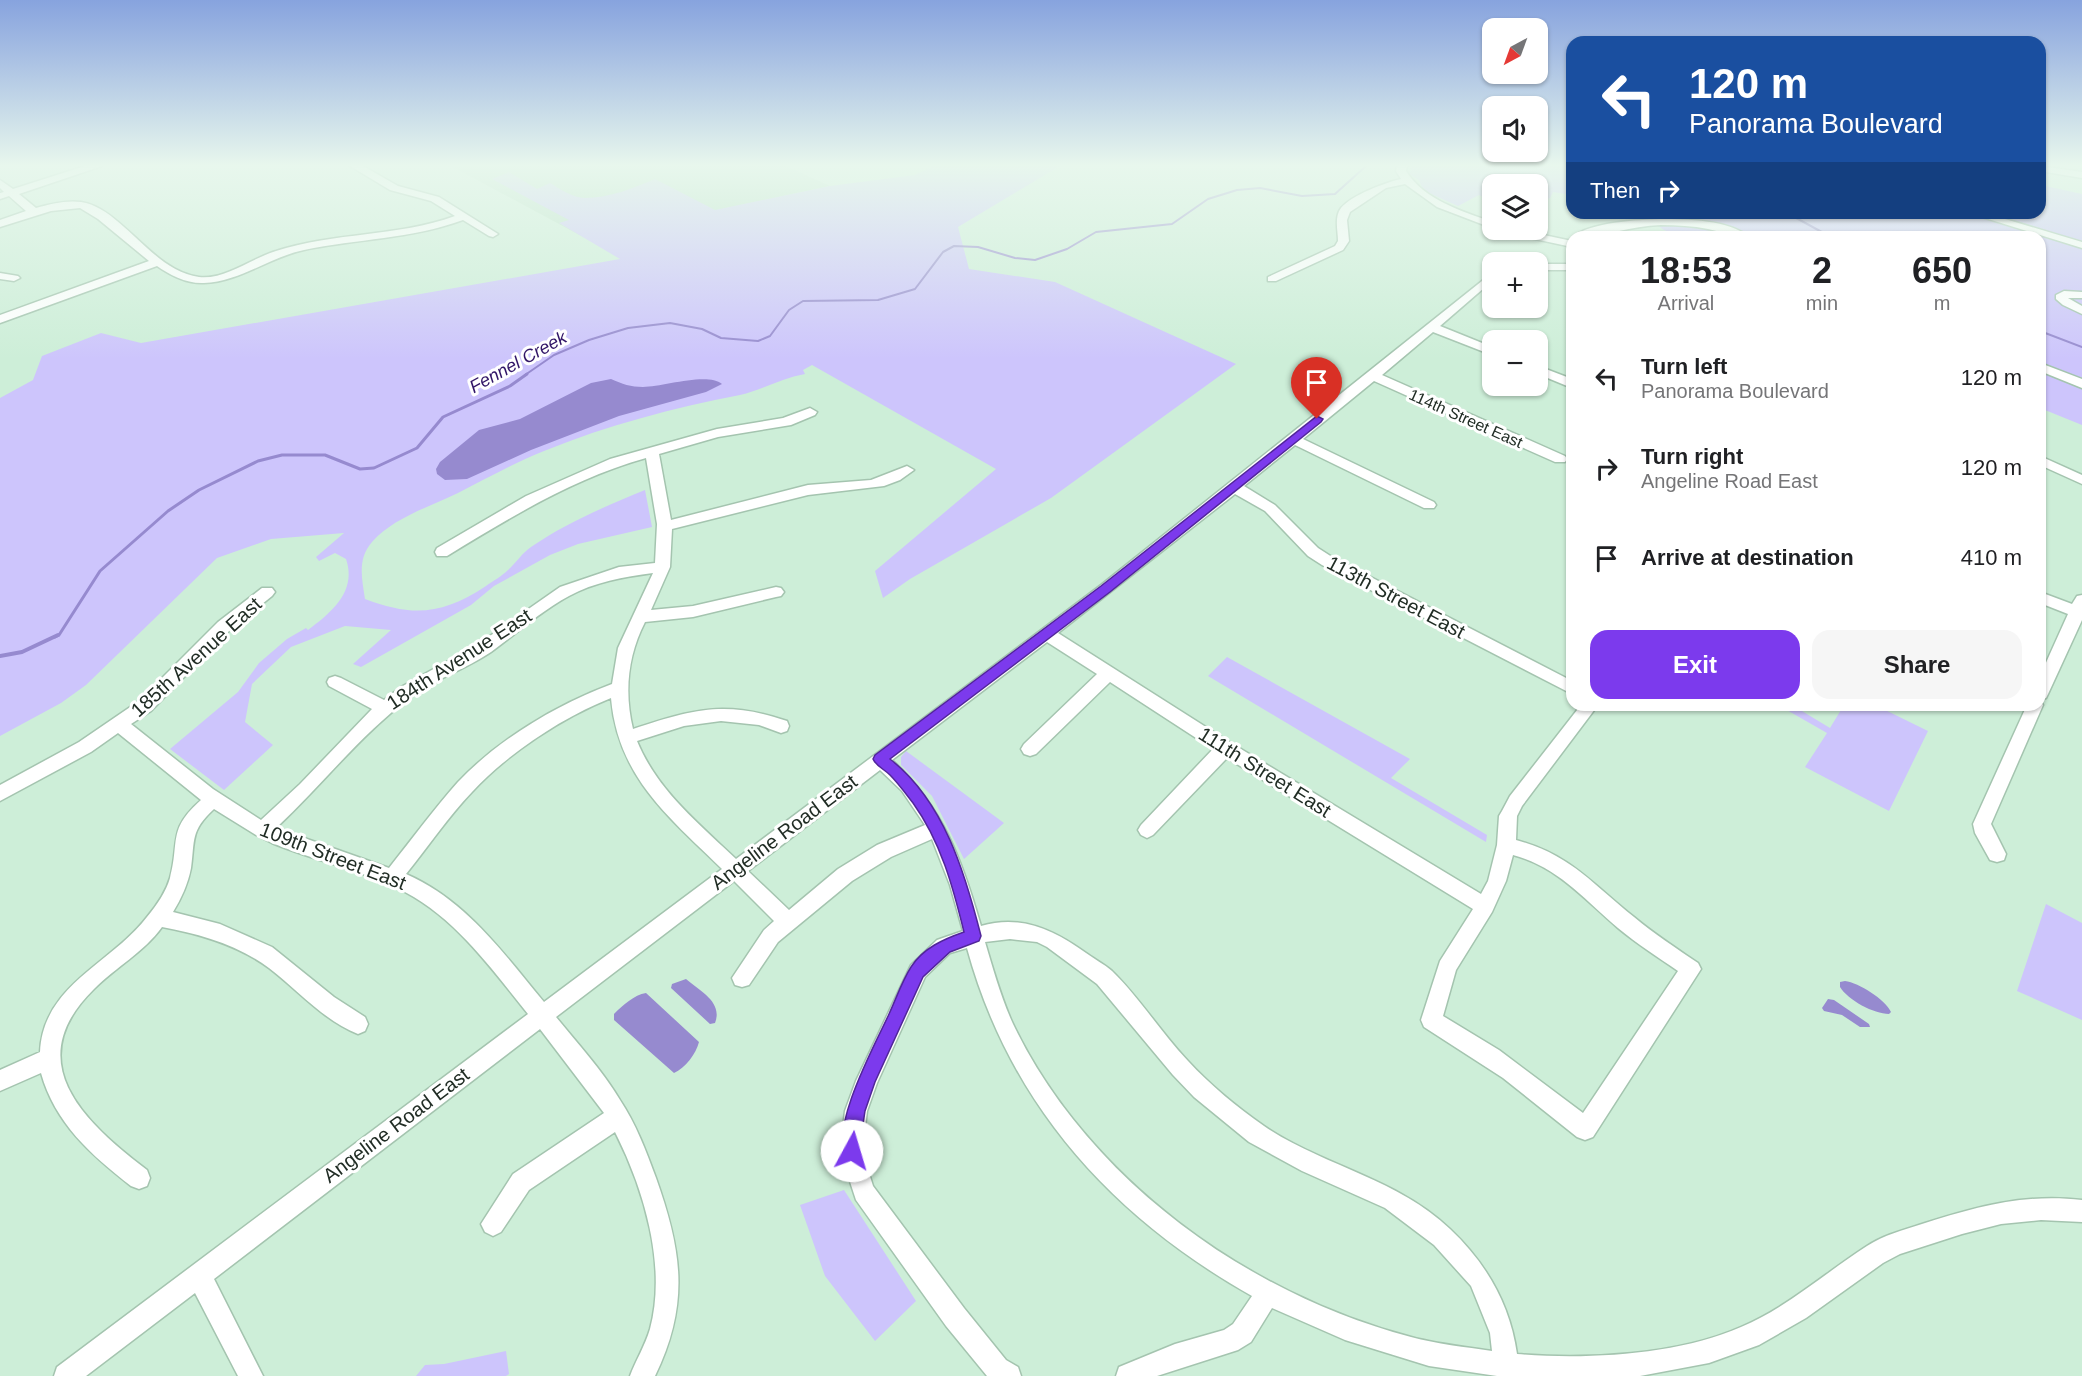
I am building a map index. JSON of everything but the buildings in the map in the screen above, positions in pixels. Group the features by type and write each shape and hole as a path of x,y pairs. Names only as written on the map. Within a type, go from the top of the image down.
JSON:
{"street":[{"path":"118,230 157,262 191,277 208,280 300,248 336,240 419,230"},
{"path":"488,230 494,234"},
{"path":"1272,279 1339,248 1344,241 1343,230"},
{"path":"2046,234 2082,245"},
{"path":"1548,237 1566,240"},
{"path":"0,319 157,262"},
{"path":"1548,267 1566,267"},
{"path":"0,276 14,278"},
{"name":"Angeline Road East","path":"66,1376 1047,634 1372,376 1482,284"},
{"path":"2082,295 2064,294 2060,297 2082,310"},
{"path":"1430,326 1482,347"},
{"path":"2046,369 2082,384"},
{"path":"1548,374 1566,382"},
{"name":"114th Street East","path":"1372,376 1560,459"},
{"path":"442,552 531,499 588,473 651,450 717,433 786,422 810,412"},
{"path":"1292,439 1429,505"},
{"path":"651,450 664,526 662,567 657,583 626,648 619,688 620,715 626,738 643,776 658,796 788,922"},
{"path":"2046,463 2082,480"},
{"path":"664,526 810,490 874,484 898,477 907,470"},
{"name":"113th Street East","path":"1234,487 1270,508 1313,552 1327,561 1566,685"},
{"name":"184th Avenue East","path":"262,830 306,789 384,708 428,677 503,636 535,610 565,591 619,572 662,567"},
{"name":"185th Avenue East","path":"0,794 120,725 163,689 224,626 267,592"},
{"path":"640,616 658,617 695,613 776,592"},
{"path":"2046,599 2080,609 2046,681"},
{"name":"111th Street East","path":"1047,634 1225,747 1485,906"},
{"path":"1029,749 1108,674"},
{"path":"335,682 384,708"},
{"path":"393,877 465,787 502,753 580,703 619,688"},
{"path":"1506,845 1528,850 1561,864 1593,890 1617,915 1691,969 1585,1129 1531,1083 1466,1038 1431,1020 1447,967 1485,906 1497,881 1506,845 1508,816 1516,801 1585,711"},
{"path":"1997,854 1982,824 2032,711"},
{"path":"626,738 684,719 714,714 747,715 781,726"},
{"name":"109th Street East","path":"120,725 213,799 262,830 312,851 393,877 433,898 474,933 601,1088 637,1157 667,1246 669,1272 664,1320 642,1376"},
{"path":"1147,830 1225,747"},
{"path":"880,759 896,771 937,828 959,880 988,985 1019,1057 1067,1125 1096,1161 1197,1251 1284,1303 1367,1336 1409,1349 1506,1366 1554,1370 1623,1366 1691,1356 1749,1336 1793,1312 1884,1248 1991,1214 2033,1207 2082,1211"},
{"path":"139,1178 105,1152 72,1115 57,1087 48,1059 48,1045 53,1028 71,999 85,983 141,938 159,918 177,885 181,872 185,834 200,811 213,799"},
{"path":"742,978 760,949 788,922 861,864 884,851 937,828"},
{"path":"159,918 198,925 256,949 283,966 327,1004 358,1024"},
{"path":"1009,1376 996,1368 955,1317 864,1192 852,1151 856,1111 867,1081 918,971 944,946 990,932 1026,931 1054,941 1104,977 1180,1068 1257,1134 1310,1163 1393,1200 1418,1216 1461,1255 1479,1278 1502,1332 1506,1366"},
{"path":"0,1081 48,1059"},
{"path":"492,1224 521,1182 618,1117"},
{"path":"199,1275 251,1376"},
{"path":"1128,1376 1175,1356 1229,1341 1242,1333 1267,1293"}],"shaded area":[{"path":"571,230 622,230 585,238"},
{"path":"571,230 959,230 969,269 1055,282 1236,364 1051,498 910,579 883,598 875,571 996,469 812,365 803,370 805,374 748,393 641,418 544,451 390,526 372,542 364,555 362,569 365,599 398,609 413,610 441,608 470,596 503,574 528,549 544,538 586,516 645,490 652,527 578,544 550,555 494,586 471,605 361,667 353,664 391,630 345,626 291,647 252,684 245,722 273,745 224,790 170,749 238,692 259,663 287,639 306,628 308,630 326,616 340,600 348,581 349,570 346,559 335,553 319,561 316,557 344,533 271,539 217,558 86,685 61,703 0,736 0,398 33,380 42,356 101,333 141,343 620,259"},
{"path":"1665,230 2082,230 2082,425 2046,410 2046,231"},
{"path":"611,379 639,387 706,379 722,384 706,392 619,416 531,450 467,479 445,480 437,474 436,469 440,462 479,430 520,419 591,383"},
{"path":"1227,657 1410,759 1391,778 1487,835 1486,842 1208,676"},
{"path":"1788,711 1802,711 1830,728 1840,711 1887,711 1928,731 1889,811 1805,767 1827,733"},
{"path":"906,751 1004,823 964,859 932,796 901,765 901,757"},
{"path":"2046,904 2082,923 2082,1020 2017,991"},
{"path":"686,979 713,1003 717,1016 715,1023 710,1024 671,988 672,984"},
{"path":"1845,981 1871,992 1891,1012 1889,1014 1876,1012 1855,1001 1840,987 1840,982"},
{"path":"646,993 699,1042 690,1060 674,1073 614,1020 614,1014 625,1004"},
{"path":"1828,999 1834,1000 1869,1024 1870,1027 1860,1027 1842,1015 1824,1011 1822,1008"},
{"path":"844,1190 916,1301 875,1341 825,1276 800,1205"},
{"path":"506,1351 509,1374 506,1376 416,1376 425,1365 444,1364"}],"waterway":[{"name":"Fennel Creek","path":"525,375 554,355 589,340 628,328 670,323 702,329 721,338 758,341 770,336 789,310 803,301 878,300 915,289 943,252 954,246 978,247 1015,258 1035,260 1067,249 1096,232 1113,230"},
{"name":"Fennel Creek","path":"2046,333 2082,347"},
{"name":"Fennel Creek","path":"55,637 59,635 100,571 168,511 199,490 258,461 282,455 325,455 360,469 374,468 417,448 443,417 510,386 527,374"},
{"name":"Fennel Creek","path":"0,656 22,652 58,635"}],"route":[{"path":"852,1151 856,1111 867,1081 918,971 944,946 973,936 959,880 937,828 896,771 880,759 1106,589 1317,419"}]}
